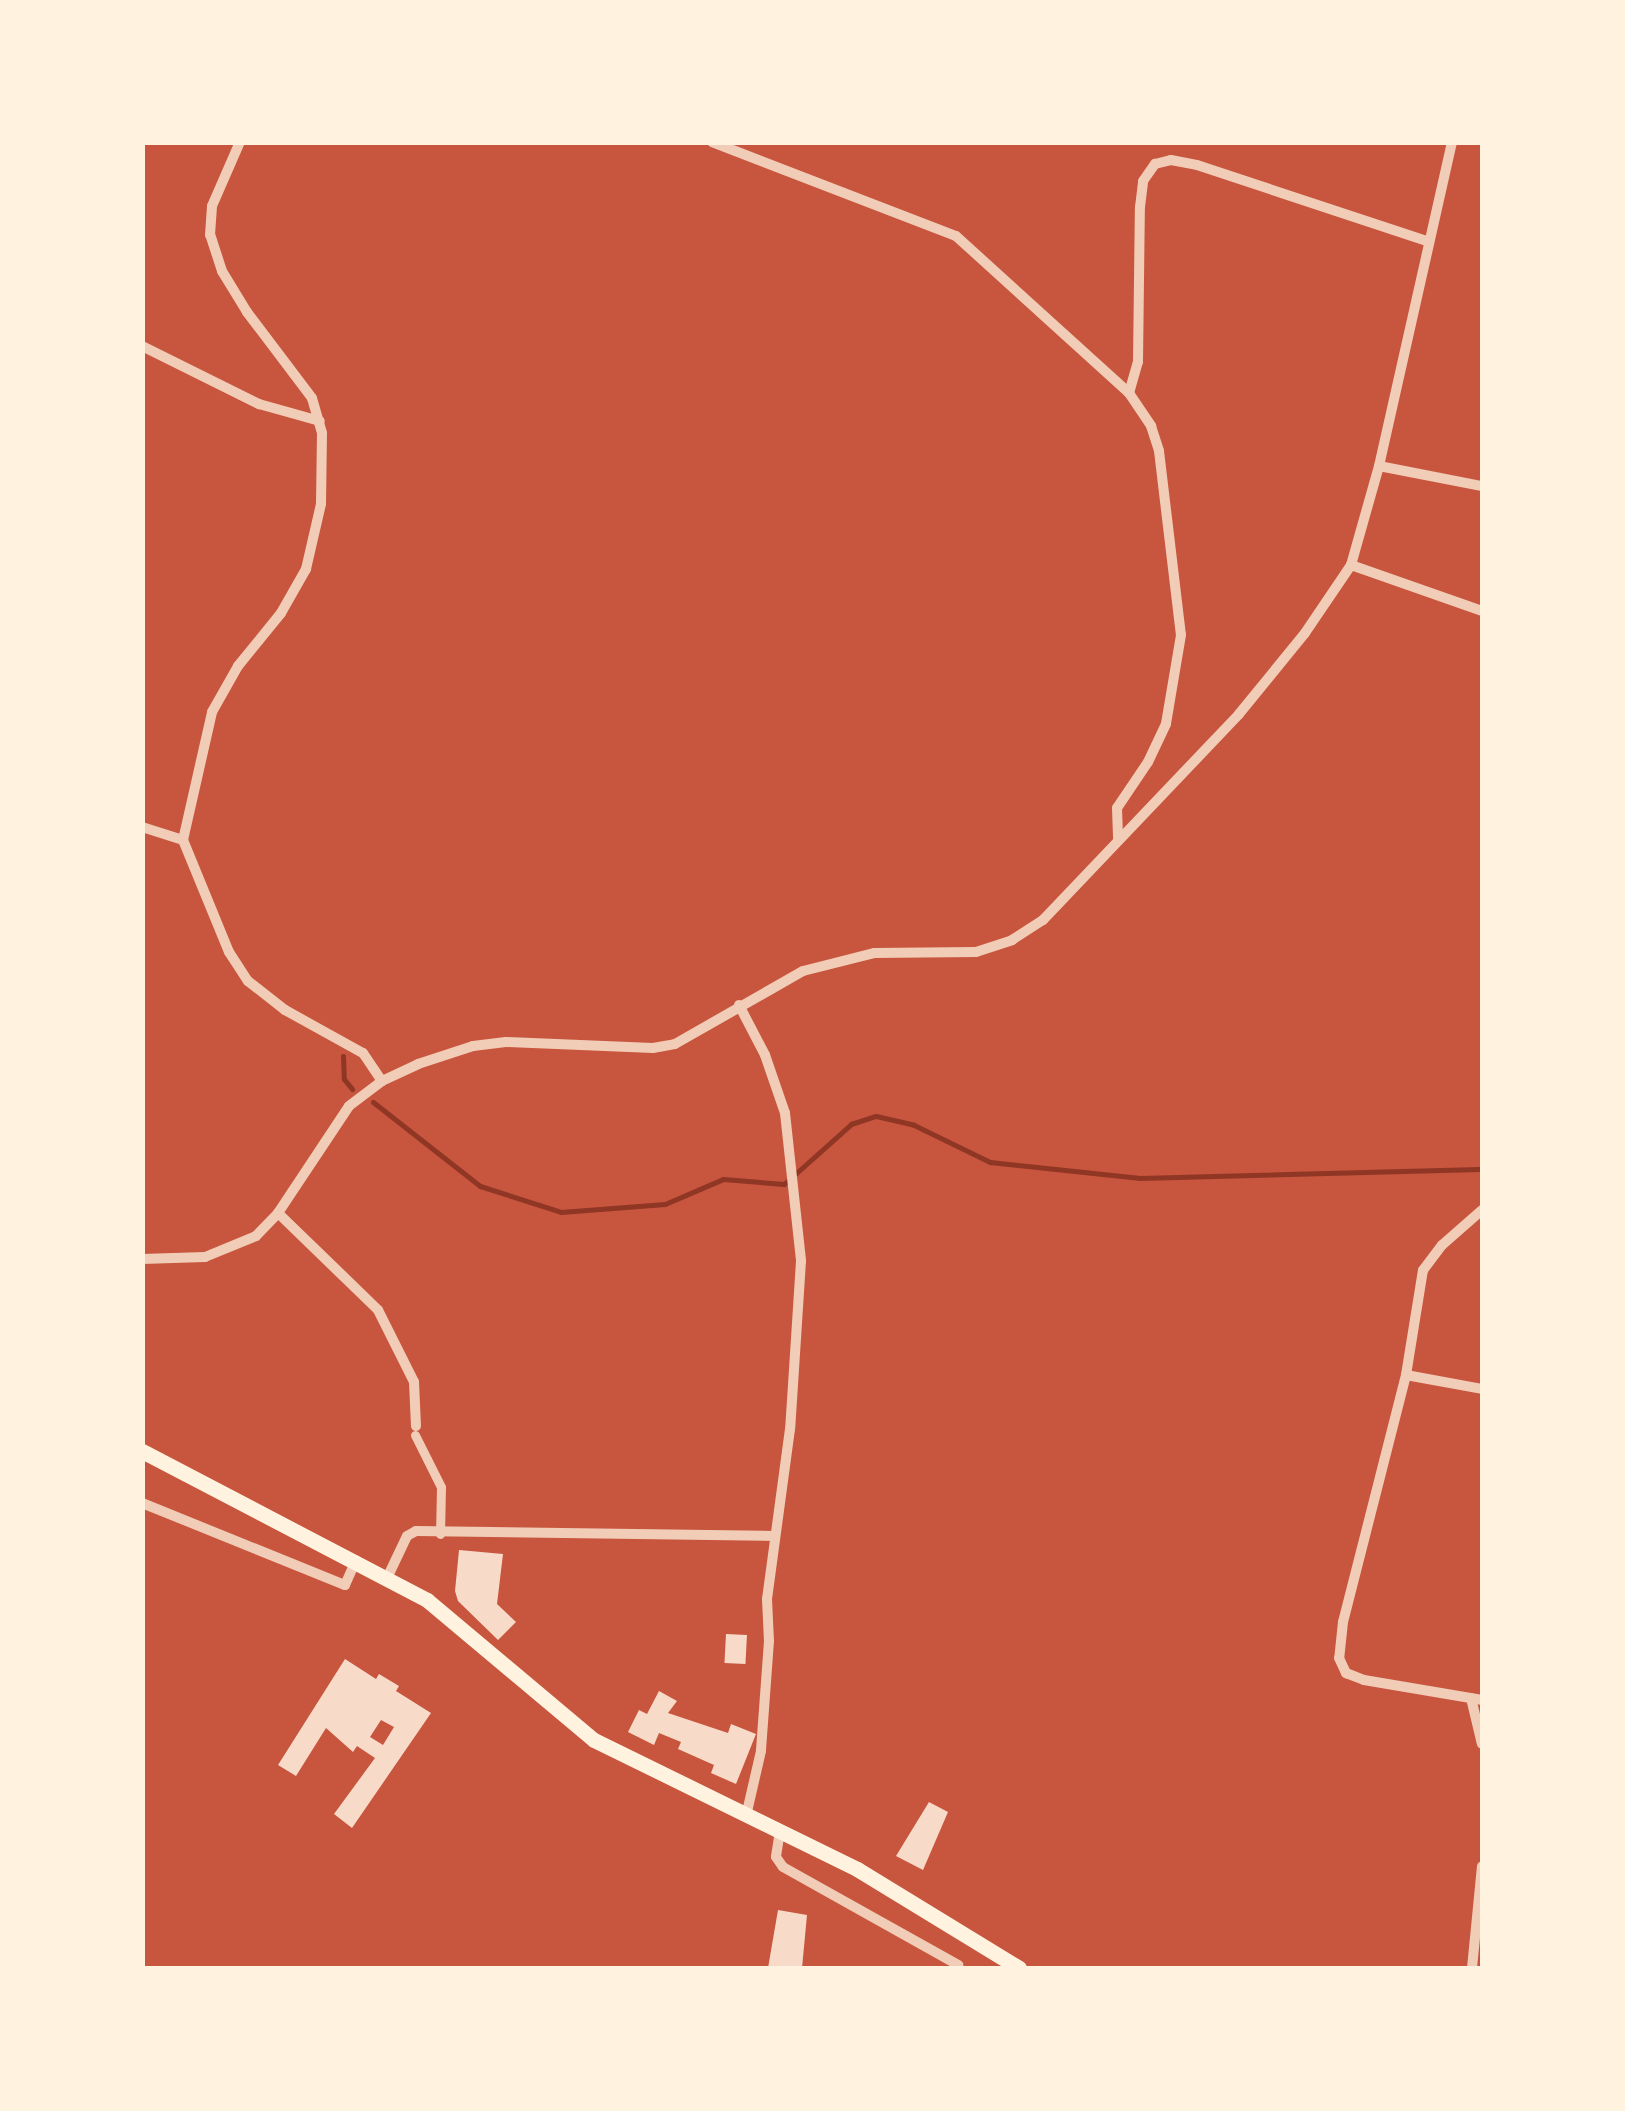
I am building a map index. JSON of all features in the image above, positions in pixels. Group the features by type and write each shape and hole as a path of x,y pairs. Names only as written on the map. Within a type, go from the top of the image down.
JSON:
{"main road":[{"path":"142,1452 388,1576 427,1600 594,1740 857,1869 1018,1968"}],"street":[{"path":"240,142 212,206 210,234 222,271 312,398 320,420 323,474 316,538 282,613 238,666 212,712 183,840 229,952 248,981 286,1010 363,1053 382,1081"},
{"path":"712,142 956,236 1129,393 1151,426 1160,451 1181,636 1166,724 1148,762 1117,808 1118,839"},
{"path":"142,1259 169,1260 222,1253 256,1236 278,1213 335,1123 382,1081 473,1046 506,1042 653,1048 675,1044 803,971 840,960 910,950 976,952 1012,940 1043,920 1238,714 1306,634 1351,565 1380,466 1427,240 1452,142"},
{"path":"1129,393 1138,362 1140,207 1143,181 1155,164 1171,160 1197,165 1427,240"},
{"path":"142,346 259,404 320,420"},
{"path":"1380,466 1482,486"},
{"path":"1351,565 1482,611"},
{"path":"142,827 183,840"},
{"path":"739,1005 776,1081 792,1160 800,1280 790,1429 767,1600 769,1641 761,1751 746,1816"},
{"path":"1482,1210 1442,1244 1423,1270 1406,1374 1343,1622 1339,1658 1346,1673 1364,1680 1477,1699 1482,1744"},
{"path":"278,1213 378,1310 414,1382 416,1430 441,1487 440,1534"},
{"path":"1406,1374 1482,1390"},
{"path":"142,1503 345,1584 356,1560"},
{"path":"388,1576 410,1532 775,1536"},
{"path":"780,1831 776,1857 791,1873 958,1965"},
{"path":"1472,1968 1482,1866"}],"building":[{"path":"459,1550 503,1554 497,1604 516,1622 498,1640 458,1601 455,1591"},
{"path":"726,1634 747,1635 745,1664 724,1663"},
{"path":"345,1659 376,1679 379,1674 399,1686 396,1691 431,1713 352,1828 334,1814 375,1758 357,1746 353,1752 326,1728 296,1776 278,1765","holes":["381,1720 394,1727 383,1745 370,1737"]},
{"path":"659,1691 677,1701 668,1713 728,1733 731,1724 756,1734 736,1784 711,1773 714,1765 678,1749 681,1742 659,1733 654,1745 628,1732 639,1710 647,1714"},
{"path":"929,1802 948,1812 923,1870 896,1856"},
{"path":"778,1910 807,1915 802,1968 768,1968"}],"waterway":[{"path":"343,1056 344,1079 352,1089"},
{"path":"373,1102 480,1186 561,1212 665,1204 723,1179 784,1184 851,1124 876,1116 914,1125 990,1162 1140,1178 1480,1169"}]}
